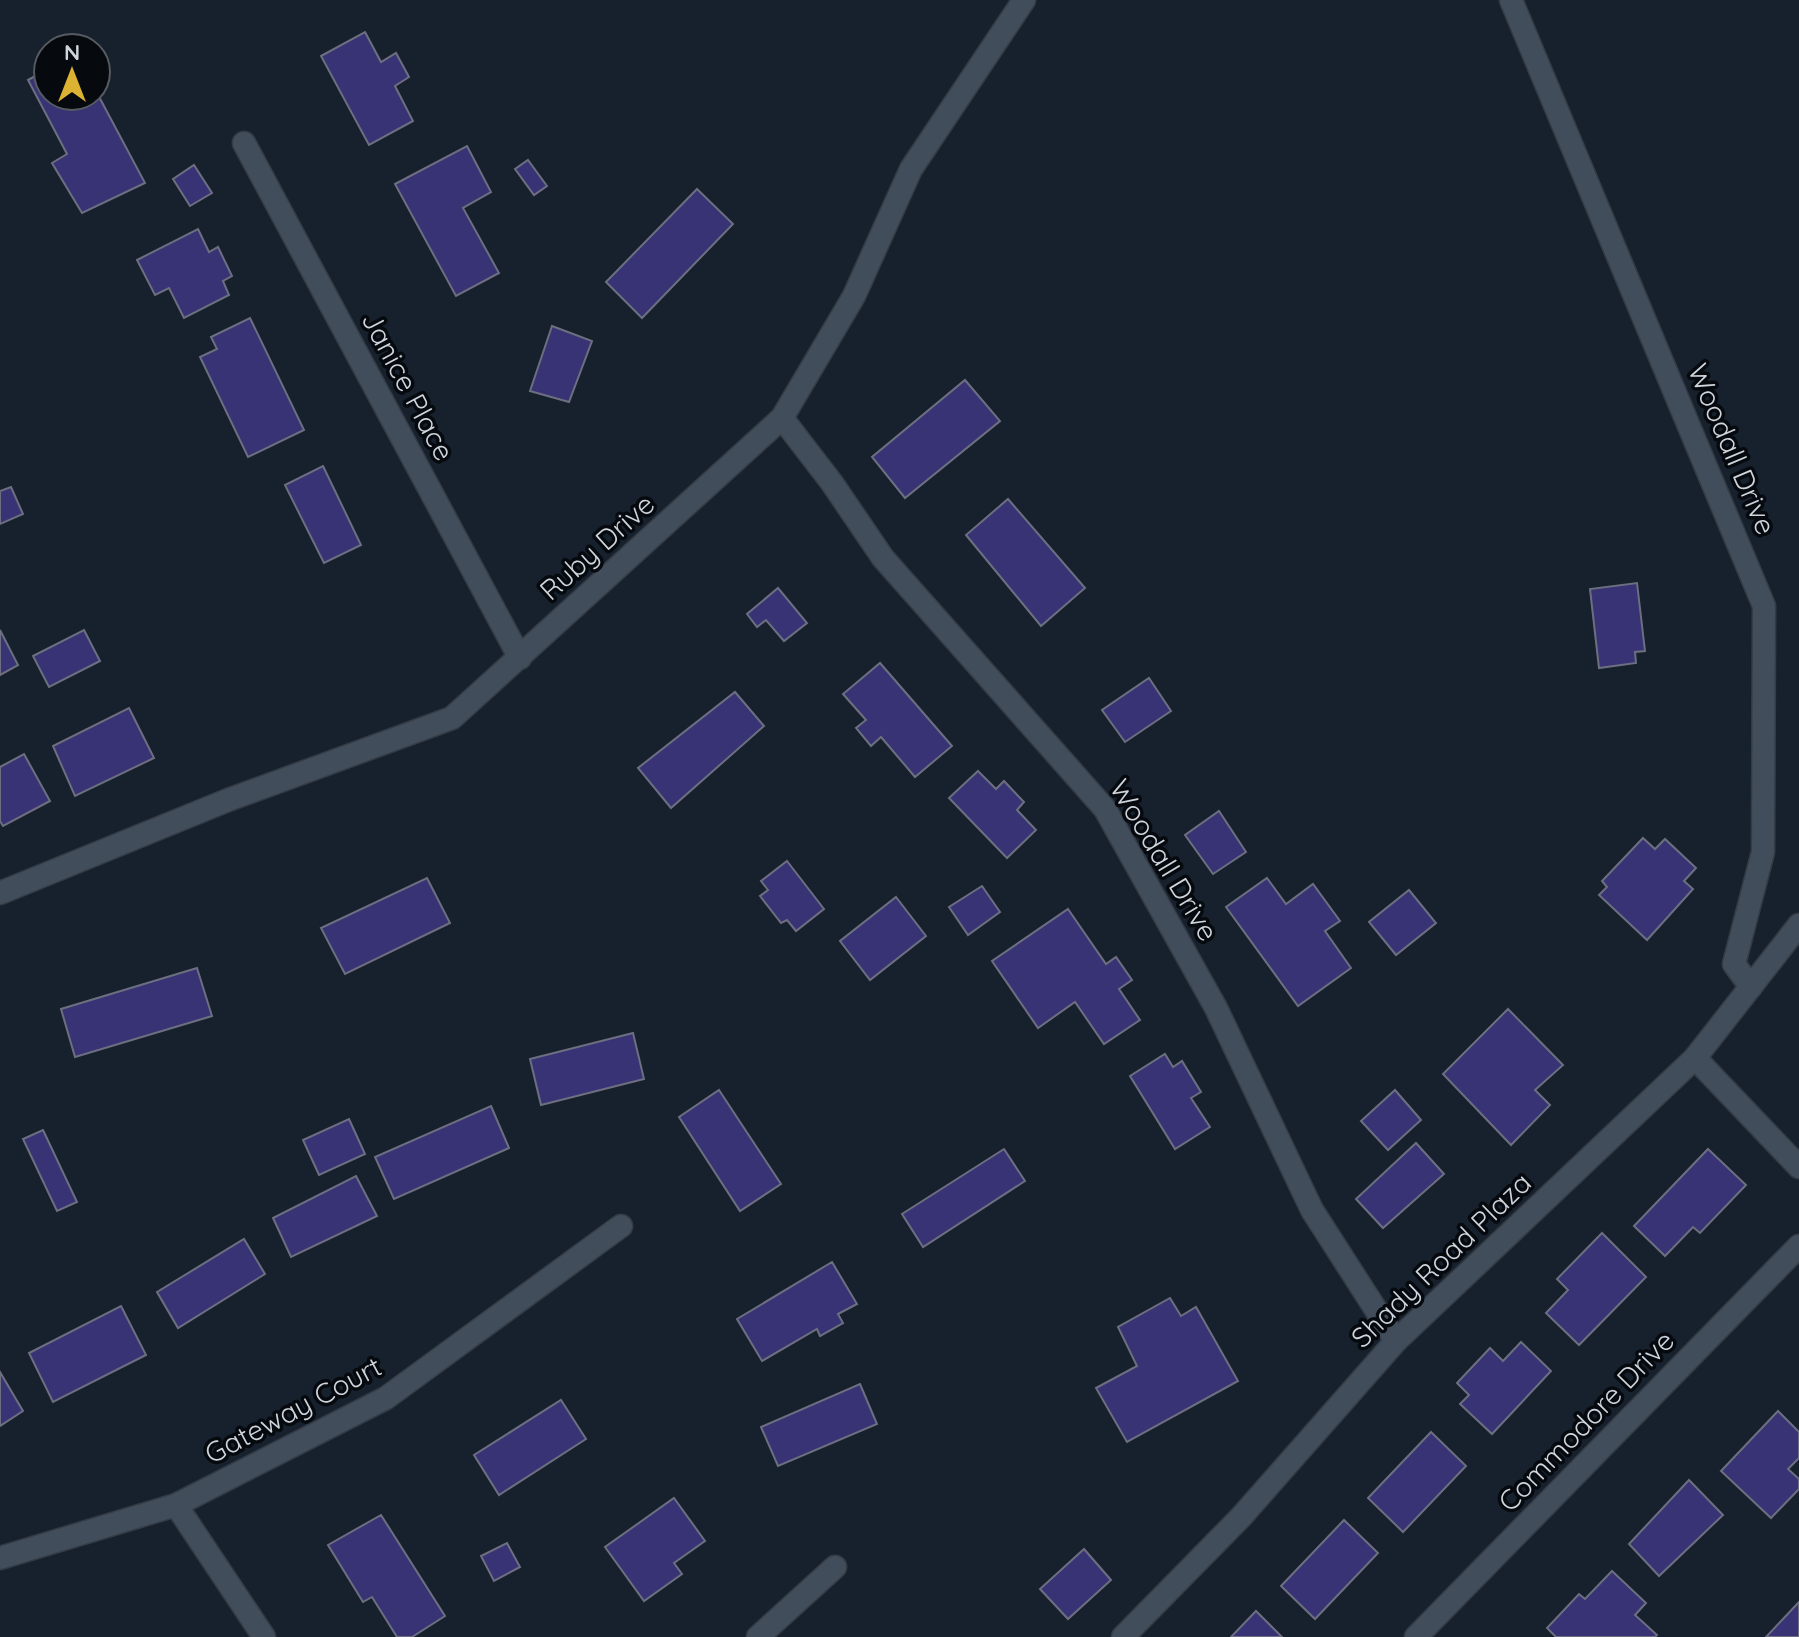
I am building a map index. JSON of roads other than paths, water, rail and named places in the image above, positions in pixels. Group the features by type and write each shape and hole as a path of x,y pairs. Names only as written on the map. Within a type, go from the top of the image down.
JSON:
{"street":[{"name":"Ruby Drive","path":"0,893 228,800 452,718 782,418 854,296 911,169 1024,0"},
{"name":"Woodall Drive","path":"1511,0 1764,606 1763,852 1734,964 1751,987"},
{"name":"Janice Place","path":"244,143 520,658"},
{"name":"Woodall Drive","path":"782,418 832,483 883,558 1105,809 1216,1008 1312,1210 1396,1341"},
{"name":"Shady Road Plaza","path":"1123,1637 1241,1517 1396,1341 1695,1058 1799,925"},
{"path":"1695,1058 1799,1167"},
{"name":"Gateway Court","path":"0,1558 176,1505 386,1398 621,1226"},
{"name":"Commodore Drive","path":"1416,1637 1799,1246"},
{"path":"176,1505 264,1637"},
{"path":"758,1637 835,1567"}]}
